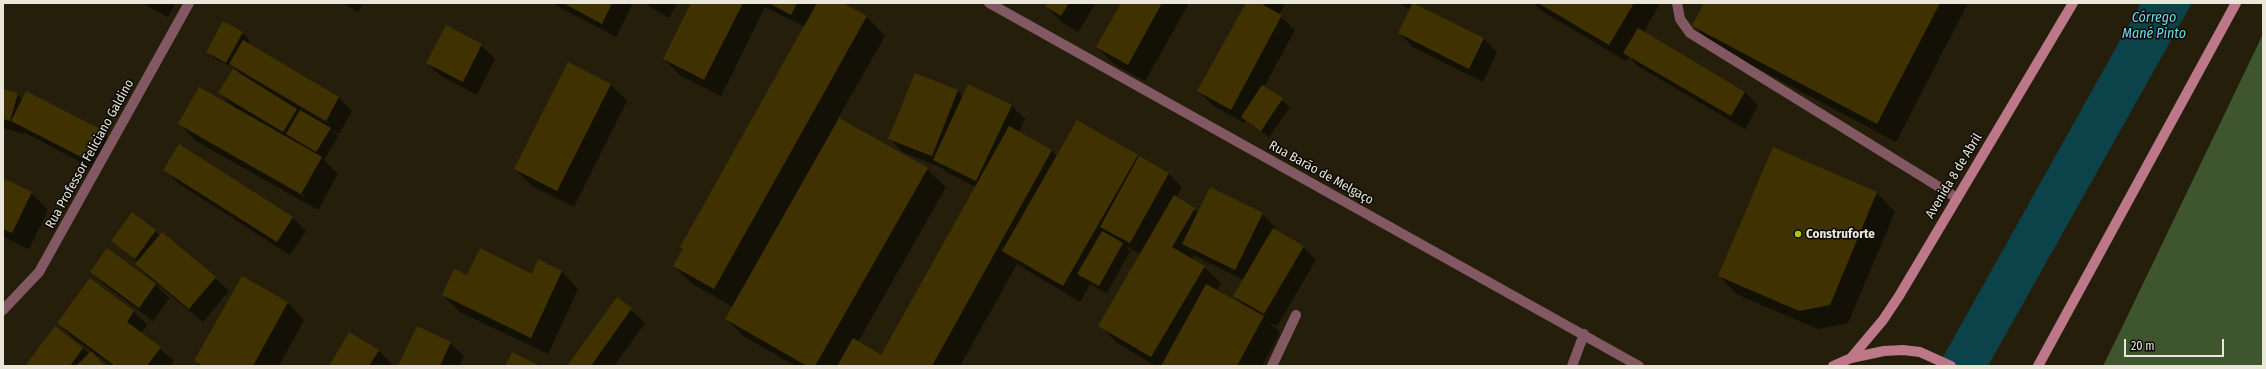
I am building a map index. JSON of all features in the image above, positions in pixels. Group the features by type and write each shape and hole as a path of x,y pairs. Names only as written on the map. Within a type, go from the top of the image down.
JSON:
{"main road":[{"name":"Avenida 8 de Abril","path":"1851,358 1883,320 2073,3"},
{"path":"2038,366 2236,3"},
{"name":"Avenida 8 de Abril","path":"1833,366 1851,358 1884,351 1920,352 1951,366"}],"street":[{"name":"Rua Professor Feliciano Galdino","path":"3,310 40,272 189,3"},
{"name":"Rua Barão de Melgaço","path":"989,3 1639,366"},
{"path":"1677,3 1680,19 1690,33 1957,198"},
{"path":"1272,366 1296,315"},
{"path":"1572,366 1584,334"}],"green space":[{"path":"2263,34 2263,366 2103,366 2127,317"}],"water":[{"name":"Córrego Mané Pinto","path":"2141,3 2192,3 1988,366 1938,366"}],"building":[{"path":"563,3 612,3 602,24"},
{"path":"691,3 743,3 704,80 663,59"},
{"path":"769,3 797,3 791,15"},
{"path":"817,3 843,3 867,16 714,289 673,266 683,249 680,247"},
{"path":"1047,3 1069,3 1061,16 1045,6"},
{"path":"1121,3 1162,3 1128,65 1096,47"},
{"path":"1246,3 1264,3 1263,5 1282,15 1231,110 1197,91"},
{"path":"1413,3 1484,38 1469,69 1398,33"},
{"path":"1538,3 1634,3 1609,45"},
{"path":"1704,3 1940,3 1877,124 1692,26"},
{"path":"223,21 243,32 226,63 206,52"},
{"path":"446,25 482,44 463,82 426,63"},
{"path":"1638,28 1745,92 1731,116 1623,53"},
{"path":"243,40 339,97 326,121 229,64"},
{"path":"568,62 611,84 557,191 514,169"},
{"path":"233,69 297,109 283,132 218,93"},
{"path":"915,73 958,90 932,156 888,139"},
{"path":"968,84 1012,105 976,181 933,160"},
{"path":"1262,85 1283,98 1261,131 1241,117"},
{"path":"199,87 322,157 301,194 178,124"},
{"path":"3,89 18,93 10,121 3,119"},
{"path":"26,91 100,129 85,159 11,121"},
{"path":"300,110 331,128 316,152 286,134"},
{"path":"839,118 928,168 815,366 807,366 725,319"},
{"path":"1077,120 1138,155 1063,286 1002,251"},
{"path":"1009,126 1052,150 932,366 837,366 853,338 881,355"},
{"path":"179,144 293,217 277,242 163,170"},
{"name":"Construforte","path":"1773,147 1877,192 1830,305 1799,311 1718,276"},
{"path":"1139,156 1169,173 1130,243 1100,227"},
{"path":"3,178 32,192 12,233 3,229"},
{"path":"1210,187 1263,213 1235,270 1182,244"},
{"path":"1174,195 1195,208 1172,247 1205,266 1151,357 1098,326"},
{"path":"132,212 156,230 135,259 111,241"},
{"path":"1273,228 1304,246 1264,314 1233,296"},
{"path":"1102,231 1123,243 1099,286 1077,274"},
{"path":"162,232 216,277 189,309 135,264"},
{"path":"107,248 156,284 139,308 90,272"},
{"path":"480,248 532,274 538,259 562,271 531,338 442,295 454,269 467,275"},
{"path":"242,276 288,302 253,366 203,366 194,361"},
{"path":"90,278 134,311 127,322 161,347 147,366 115,366 57,323"},
{"path":"1206,284 1264,316 1237,366 1161,366"},
{"path":"617,297 632,308 591,366 567,366"},
{"path":"55,326 83,348 70,366 25,366"},
{"path":"417,326 451,342 440,366 398,366"},
{"path":"349,332 379,350 369,366 329,366"},
{"path":"91,351 105,366 76,366"},
{"path":"512,352 540,366 505,366"}],"place":[{"name":"Construforte","path":"1798,234"}]}
